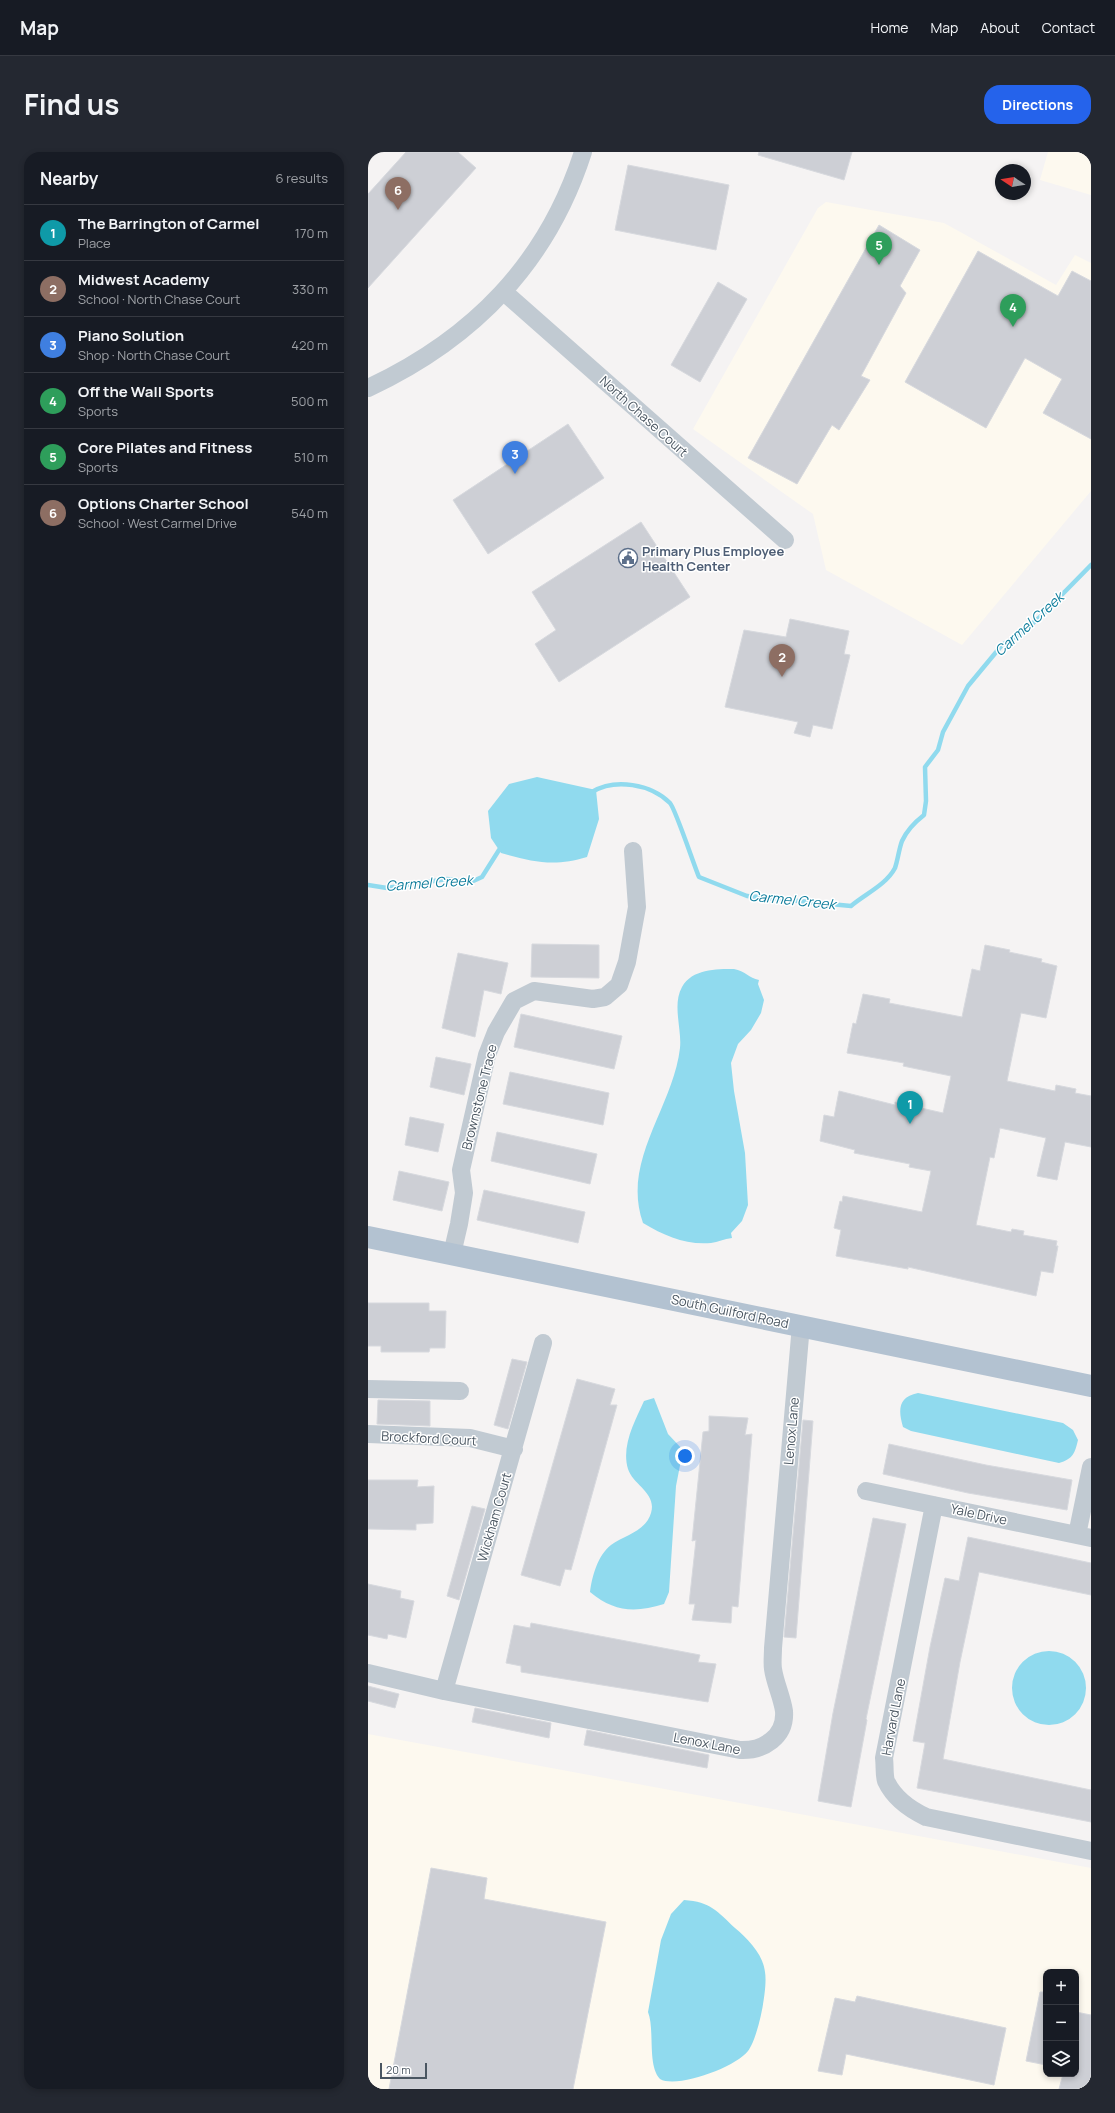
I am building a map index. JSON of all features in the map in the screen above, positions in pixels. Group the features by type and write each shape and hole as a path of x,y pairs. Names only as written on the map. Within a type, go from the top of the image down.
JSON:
{"main road":[{"name":"South Guilford Road","path":"368,1237 1091,1386"}],"street":[{"path":"368,388 399,374 437,351 472,324 504,292 536,249 560,208 583,152"},
{"name":"North Chase Court","path":"504,292 785,540"},
{"name":"Brownstone Trace","path":"452,1254 464,1193 461,1170 487,1055 496,1032 514,1001 534,991 594,999 605,997 619,985 627,962 637,908 633,851"},
{"name":"Lenox Lane","path":"368,1673 444,1691 740,1750 758,1749 773,1741 780,1730 784,1713 772,1668 801,1326"},
{"name":"Wickham Court","path":"444,1691 543,1343"},
{"path":"368,1389 460,1392"},
{"name":"Brockford Court","path":"368,1434 470,1438 514,1449"},
{"path":"1084,1537 1091,1467"},
{"name":"Yale Drive","path":"866,1491 1084,1537"},
{"name":"Harvard Lane","path":"934,1505 884,1758 886,1780 897,1798 910,1809 926,1817 1091,1851"}],"shaded area":[{"path":"1048,152 1091,152 1091,195 1040,180"},
{"path":"826,202 944,223 1056,285 1075,255 1091,263 1091,491 962,645 826,570 813,514 693,429 818,208"},
{"path":"368,1734 1091,1868 1091,2089 368,2089"}],"water":[{"path":"537,777 596,790 599,819 587,857 554,863 533,861 501,853 491,838 488,811 509,784"},
{"path":"720,969 734,969 759,980 758,984 764,1000 761,1013 751,1030 738,1044 731,1063 734,1091 745,1153 748,1205 742,1221 731,1233 732,1238 711,1243 692,1243 667,1236 643,1223 638,1200 639,1178 643,1156 668,1092 680,1048 678,1001 682,987 686,981 698,973"},
{"path":"918,1393 1063,1423 1073,1430 1078,1440 1076,1449 1073,1455 1067,1460 1059,1463 911,1431 903,1427 900,1410 903,1401 911,1395"},
{"path":"654,1398 668,1434 683,1450 676,1486 669,1592 664,1604 644,1609 625,1609 608,1604 590,1592 594,1573 599,1560 606,1549 645,1524 651,1513 651,1500 628,1469 626,1451 630,1434 644,1401"},
{"path":"1042,1651 1056,1651 1063,1653 1076,1661 1084,1674 1086,1688 1084,1702 1076,1715 1063,1723 1056,1725 1042,1725 1035,1723 1022,1715 1014,1702 1012,1695 1012,1681 1014,1674 1022,1661 1035,1653"},
{"path":"684,1900 701,1903 713,1908 745,1937 754,1947 764,1965 766,1980 764,2001 759,2025 752,2045 748,2051 732,2064 706,2075 692,2079 668,2081 660,2079 656,2073 652,2056 651,2028 648,2012 661,1940 671,1914"}],"building":[{"path":"406,152 458,152 476,168 368,288 368,194"},
{"path":"759,152 852,152 844,180 758,155"},
{"path":"628,165 729,185 716,250 615,230"},
{"path":"879,225 920,250 900,286 906,293 861,376 870,380 839,430 832,425 797,484 748,458"},
{"path":"978,251 1058,296 1072,271 1091,281 1091,439 1043,413 1062,379 1025,358 986,428 905,382"},
{"path":"718,282 747,299 700,382 671,365"},
{"path":"568,424 604,478 488,554 453,500"},
{"path":"641,522 690,597 559,682 535,644 556,630 532,592"},
{"path":"790,619 849,631 844,654 850,655 832,729 813,725 810,737 794,733 798,722 725,707 744,630 786,637"},
{"path":"532,944 599,945 599,978 531,977"},
{"path":"985,945 1042,959 1041,962 1057,966 1046,1018 1021,1013 1007,1081 1055,1091 1056,1085 1076,1089 1075,1093 1091,1096 1091,1147 1065,1142 1057,1180 1037,1176 1046,1138 1000,1128 994,1158 990,1157 976,1225 1011,1232 1012,1229 1024,1231 1023,1235 1057,1241 1056,1246 1058,1246 1053,1273 1041,1271 1036,1296 908,1267 908,1269 836,1256 841,1230 834,1228 840,1201 842,1202 843,1196 922,1212 931,1171 909,1167 910,1164 854,1153 855,1150 820,1141 824,1115 834,1117 839,1091 895,1105 895,1102 943,1113 951,1076 903,1066 904,1063 847,1053 853,1023 856,1024 863,994 890,999 889,1003 962,1017 972,969 980,971"},
{"path":"458,953 508,963 501,994 484,990 475,1037 442,1028"},
{"path":"521,1014 622,1036 614,1069 514,1047"},
{"path":"436,1057 471,1064 464,1095 430,1087"},
{"path":"510,1072 609,1093 603,1125 503,1104"},
{"path":"410,1117 444,1124 438,1152 405,1145"},
{"path":"497,1132 597,1154 590,1184 491,1161"},
{"path":"399,1171 449,1182 442,1211 393,1200"},
{"path":"484,1190 585,1212 578,1243 477,1220"},
{"path":"368,1303 429,1303 429,1311 446,1311 445,1348 430,1348 429,1352 381,1352 381,1346 368,1346"},
{"path":"512,1359 527,1362 508,1429 494,1425"},
{"path":"577,1379 615,1389 610,1405 617,1405 571,1570 565,1569 560,1586 521,1575"},
{"path":"378,1400 430,1401 430,1426 377,1424"},
{"path":"709,1416 748,1418 745,1435 752,1434 738,1607 732,1606 731,1623 692,1620 695,1604 689,1604 696,1540 692,1541 703,1432 709,1431"},
{"path":"803,1420 813,1421 796,1638 784,1637"},
{"path":"889,1444 986,1465 1072,1480 1067,1510 968,1493 883,1474"},
{"path":"368,1480 418,1480 417,1487 434,1486 433,1523 416,1524 416,1530 368,1529"},
{"path":"472,1506 485,1509 459,1600 447,1596"},
{"path":"873,1518 906,1524 866,1719 851,1807 818,1801 833,1713"},
{"path":"968,1537 1091,1563 1091,1595 979,1572 960,1662 943,1759 1091,1790 1091,1822 917,1788 925,1743 913,1741 930,1647 945,1578 959,1581"},
{"path":"368,1584 401,1591 400,1598 414,1601 406,1638 388,1634 387,1639 368,1635"},
{"path":"531,1623 700,1655 698,1662 716,1664 708,1702 521,1672 521,1666 506,1663 514,1625 530,1628"},
{"path":"368,1686 399,1694 395,1708 368,1701"},
{"path":"475,1708 551,1723 549,1738 472,1722"},
{"path":"587,1730 709,1755 707,1768 584,1745"},
{"path":"431,1868 487,1878 484,1899 606,1922 573,2089 389,2089"},
{"path":"1040,1992 1043,1992 1043,2064 1026,2061"},
{"path":"857,1996 1006,2028 994,2085 846,2054 842,2075 818,2071 835,1998 855,2002"},
{"path":"1079,2013 1091,2015 1091,2089 1059,2089 1062,2077 1079,2077"}],"waterway":[{"name":"Carmel Creek","path":"592,792 611,785 622,784 643,787 662,796 670,803 672,807 699,877 747,896 851,906 881,884 891,874 895,868 901,844 906,833 917,820 924,815 926,801 925,767 938,750 943,732 968,686 1002,645 1019,635 1040,617 1091,565"},
{"name":"Carmel Creek","path":"368,885 387,888 447,879 471,882 482,877 499,850 503,848"}],"place":[{"name":"Options Charter School","path":"398,210"},
{"name":"Core Pilates and Fitness","path":"879,265"},
{"name":"Off the Wall Sports","path":"1013,327"},
{"name":"Piano Solution","path":"515,474"},
{"name":"Primary Plus Employee Health Center","path":"628,558"},
{"name":"Midwest Academy","path":"782,677"},
{"name":"The Barrington of Carmel","path":"910,1124"}]}
